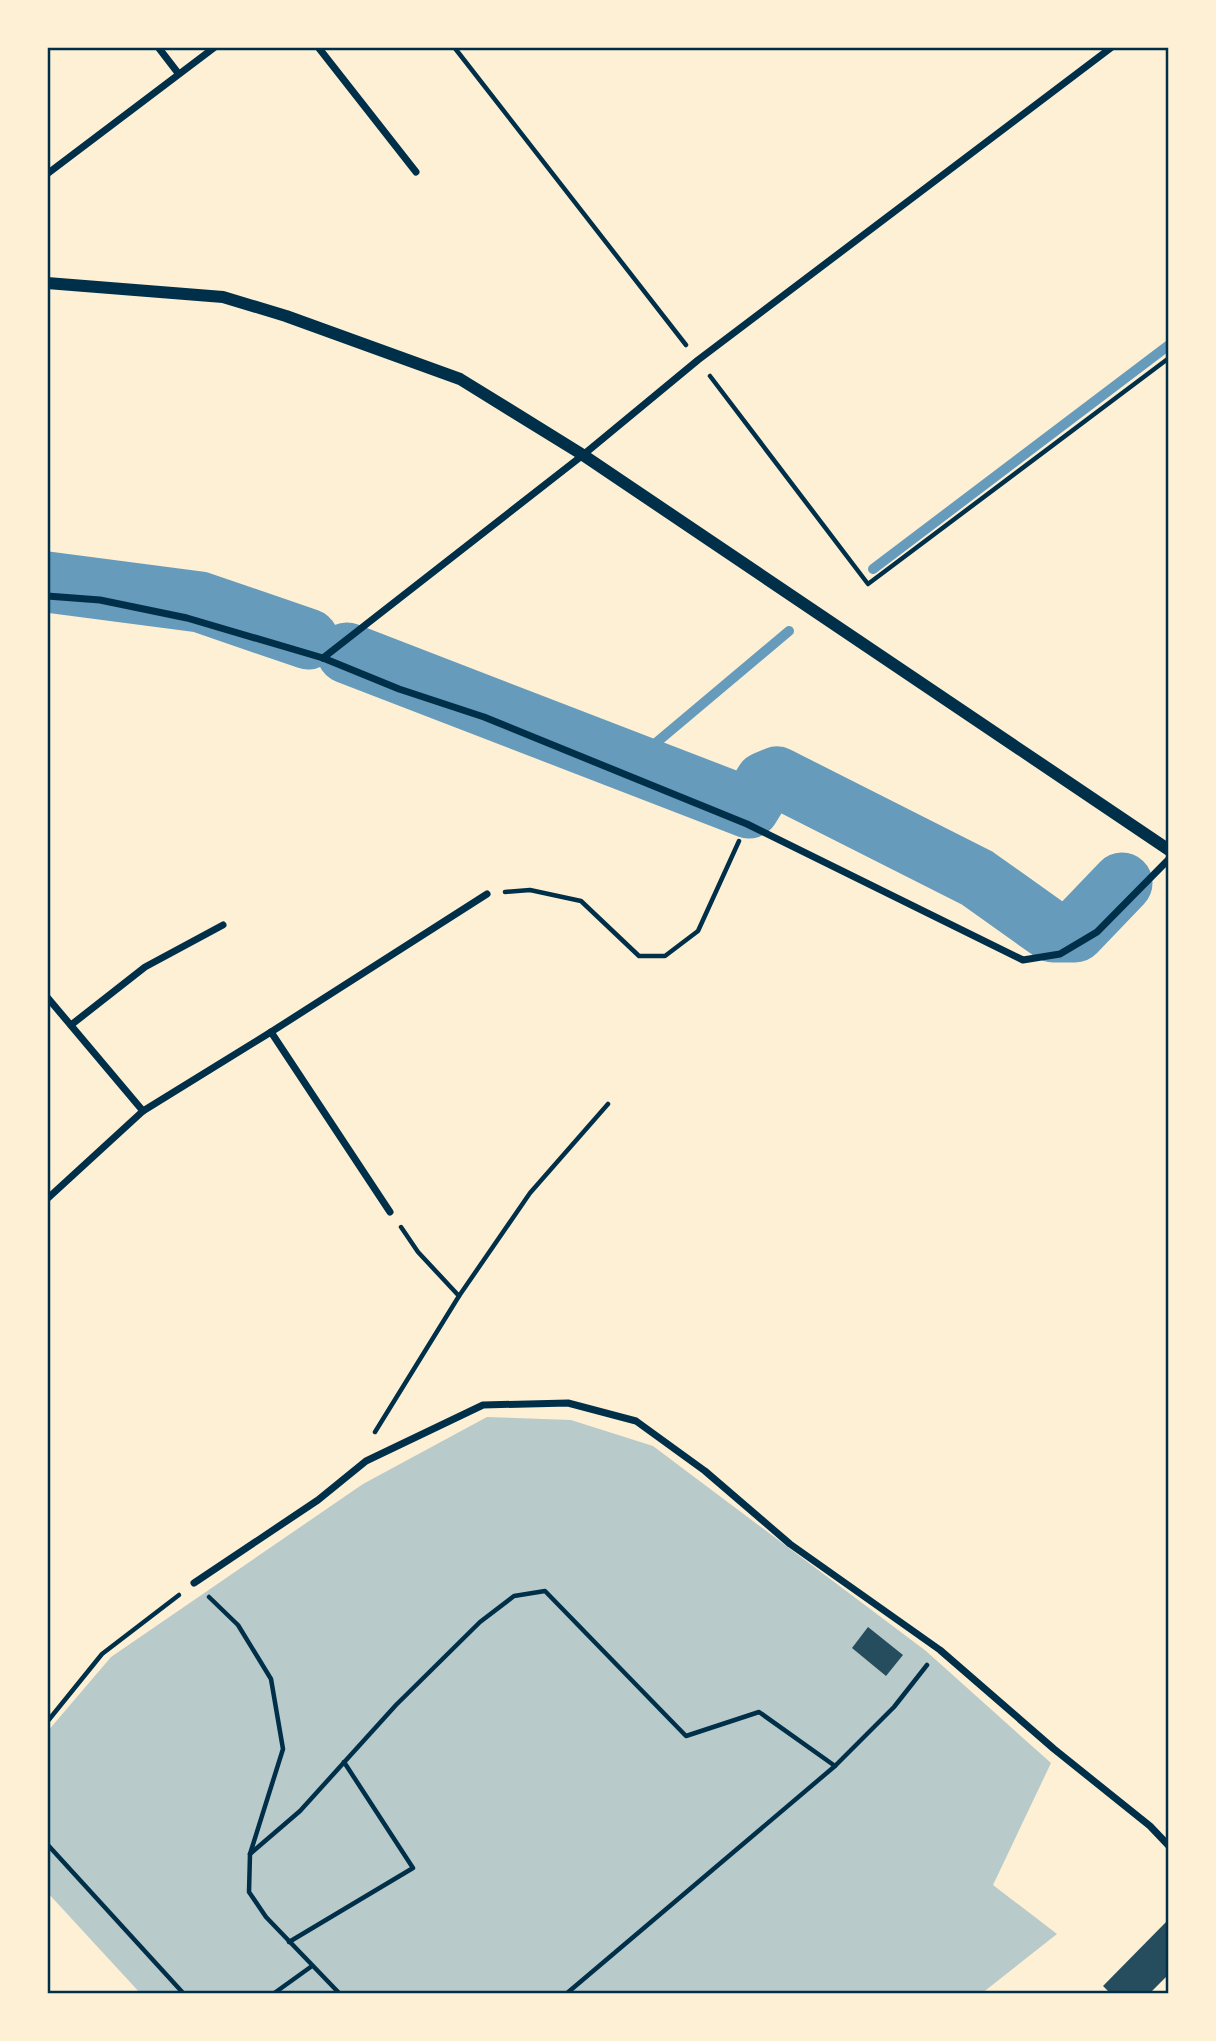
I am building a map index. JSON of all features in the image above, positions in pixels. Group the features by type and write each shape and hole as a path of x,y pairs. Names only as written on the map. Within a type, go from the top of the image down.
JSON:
{"street":[{"path":"158,47 178,74"},
{"path":"47,174 215,47"},
{"path":"318,47 416,172"},
{"path":"323,657 583,455 698,360 1112,47"},
{"path":"47,283 223,297 286,316 460,380 583,455 1169,850"},
{"path":"47,596 100,600 187,618 323,657 399,689 484,717 747,824 1023,960 1060,954 1097,932 1169,859"},
{"path":"47,1199 143,1111 487,894"},
{"path":"71,1025 145,967 223,925"},
{"path":"47,997 143,1111"},
{"path":"271,1032 390,1212"},
{"path":"194,1583 318,1500 366,1461 483,1405 568,1403 636,1421 705,1471 790,1544 940,1650 1054,1749 1150,1826 1169,1846"}],"path":[{"path":"454,47 698,360 868,584 1169,358"},
{"path":"487,894 530,890 581,901 639,956 665,956 698,931 747,824"},
{"path":"370,1438 458,1296 530,1193 608,1104"},
{"path":"390,1212 418,1252 458,1296"},
{"path":"47,1723 102,1654 194,1583 238,1625 271,1679 284,1749 250,1854 249,1892 266,1917 340,1994"},
{"path":"250,1854 300,1811 396,1705 480,1622 514,1596 544,1591 685,1736 759,1712 835,1766"},
{"path":"565,1994 835,1766 894,1706 940,1650"},
{"path":"289,1942 413,1868 344,1762"},
{"path":"47,1844 184,1994"},
{"path":"273,1994 312,1966"}],"shaded area":[{"path":"487,1417 571,1420 653,1446 926,1651 1051,1763 993,1885 1057,1934 981,1994 141,1994 47,1892 47,1732 111,1657 363,1484"}],"building":[{"path":"868,1627 903,1655 886,1676 852,1648"},
{"path":"1169,1919 1169,1974 1149,1994 1111,1994 1103,1986"}],"waterway":[{"path":"873,569 1169,345"},
{"path":"47,582 200,602 308,639"},
{"path":"632,763 789,631"},
{"path":"347,653 749,808 765,782 777,777 977,878 1053,932 1075,932 1122,883"}]}
